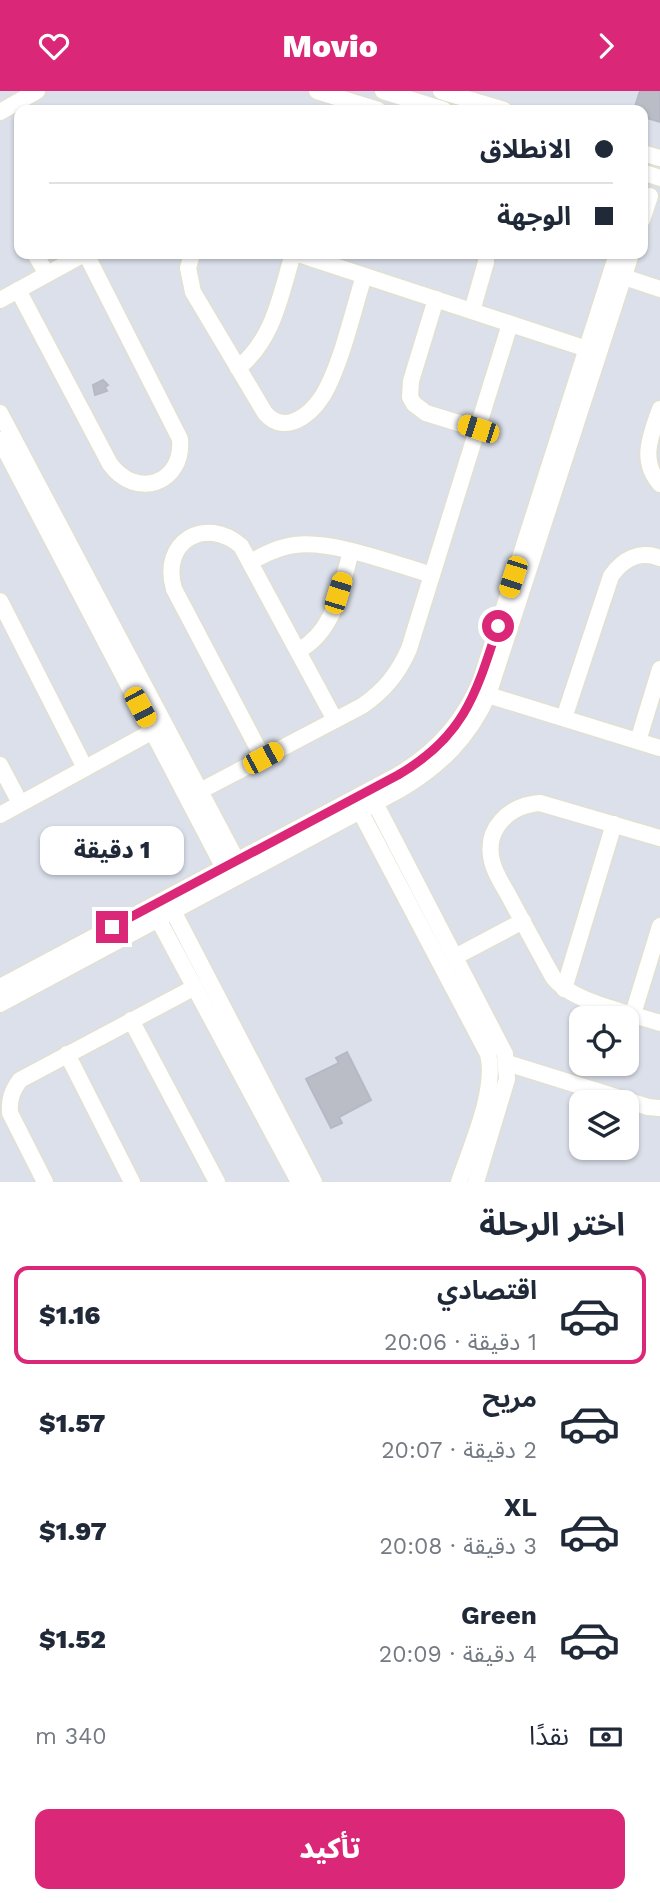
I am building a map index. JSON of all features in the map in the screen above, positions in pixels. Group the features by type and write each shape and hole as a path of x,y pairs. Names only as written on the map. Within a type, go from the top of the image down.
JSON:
{"street":[{"path":"0,112 37,91"},
{"path":"317,91 362,105"},
{"path":"383,91 428,105"},
{"path":"441,91 487,105"},
{"path":"39,259 47,274"},
{"path":"0,300 76,259"},
{"path":"18,290 110,464 125,479 146,484 156,482 174,470 181,449 180,439 88,259"},
{"path":"191,259 188,276 192,292 270,418 282,423 289,423 304,415 318,402 329,386 364,276"},
{"path":"238,368 255,353 268,334 293,259"},
{"path":"311,259 587,349"},
{"path":"472,311 486,259"},
{"path":"0,987 414,766 442,742 465,713 481,680 615,259"},
{"path":"0,1004 418,779 447,756 471,728 488,695 629,259"},
{"path":"624,277 660,289"},
{"path":"436,299 411,381 411,397 414,404 426,413 478,429"},
{"path":"200,790 374,698 395,676 409,649 510,324"},
{"path":"660,409 647,454 648,465 660,484"},
{"path":"0,413 4,438 96,608 200,790 231,864"},
{"path":"263,758 174,589 170,576 175,552 183,542 194,535 219,533 241,546 335,720"},
{"path":"250,562 272,551 297,544 323,545 432,575"},
{"path":"298,651 316,640 328,623 351,552"},
{"path":"564,719 611,576 617,568 633,557 643,555 660,558"},
{"path":"0,601 85,768"},
{"path":"96,608 153,731 231,864"},
{"path":"638,741 660,669"},
{"path":"488,695 660,748"},
{"path":"0,815 153,731"},
{"path":"0,765 20,803"},
{"path":"375,803 502,1046 507,1063 507,1079 476,1182"},
{"path":"608,1006 576,996 564,989 553,977 492,860 492,836 506,815 528,803 540,803 660,838"},
{"path":"360,811 488,1053 491,1076 489,1087 459,1182"},
{"path":"564,989 614,824"},
{"path":"166,915 195,987 299,1182"},
{"path":"166,915 314,1182"},
{"path":"455,957 523,921"},
{"path":"635,1006 660,926"},
{"path":"45,1182 10,1113 12,1090 20,1080 66,1054 195,987"},
{"path":"639,1016 660,1023"},
{"path":"131,1020 217,1182"},
{"path":"66,1054 132,1182"},
{"path":"507,1063 648,1107 660,1108"}],"building":[{"path":"640,91 660,91 660,122 648,118 648,105 636,105"},
{"path":"103,380 108,385 105,387 107,391 95,395 93,385"},
{"path":"347,1052 371,1100 339,1117 342,1123 331,1128 306,1079 339,1063 336,1058"}],"route":[{"path":"112,927 398,775 429,755 454,728 474,697 498,626"}]}
